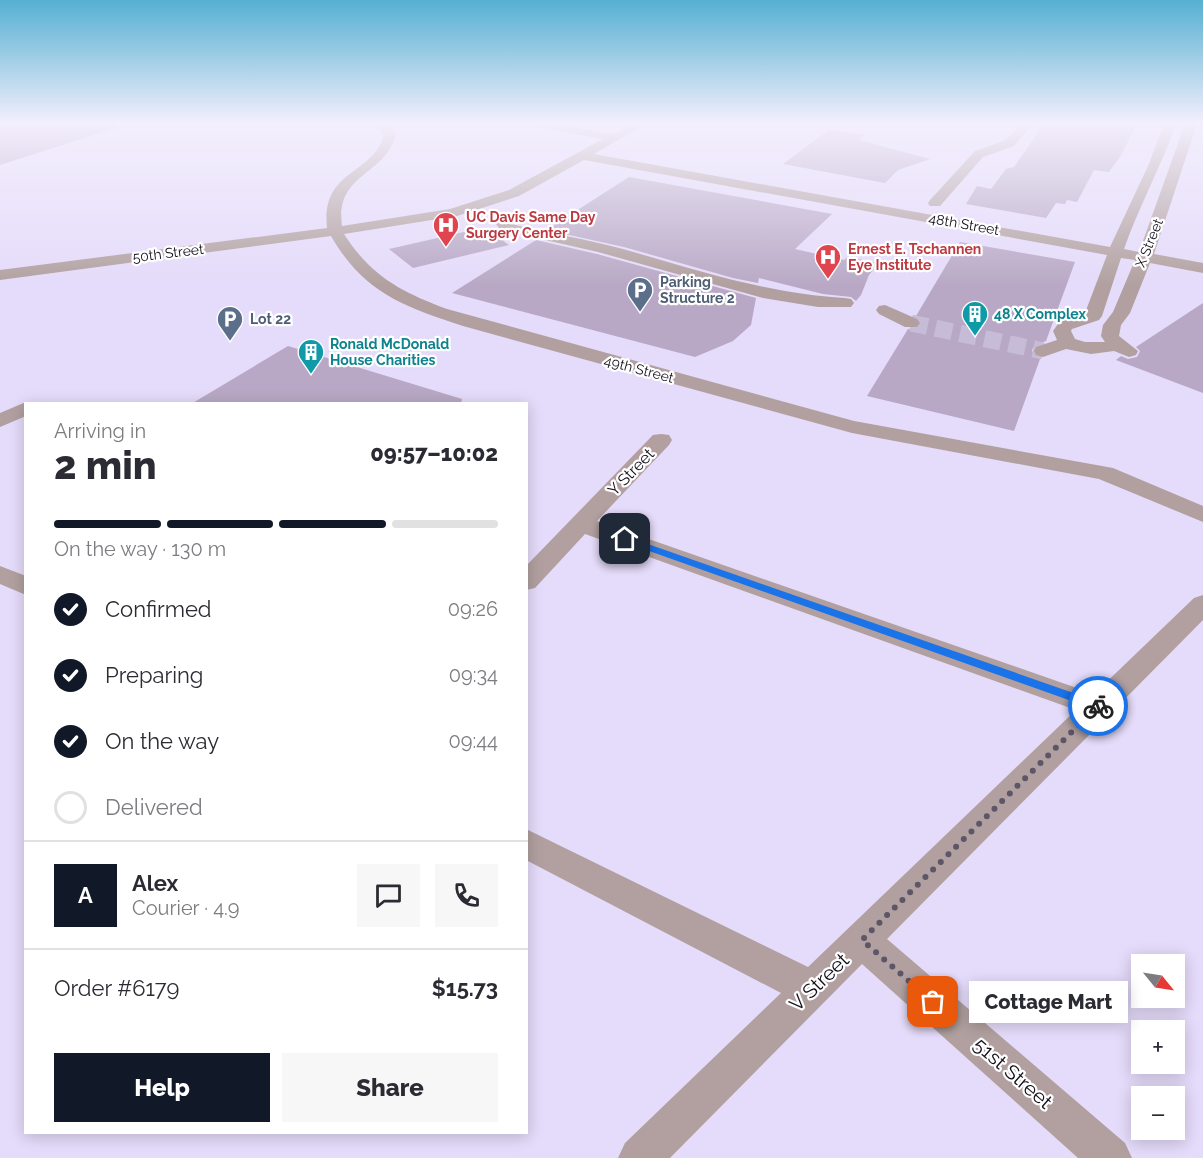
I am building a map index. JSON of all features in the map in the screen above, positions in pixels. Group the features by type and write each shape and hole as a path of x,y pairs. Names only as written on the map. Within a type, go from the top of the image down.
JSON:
{"street":[{"path":"335,231 333,212 341,190 351,178"},
{"name":"50th Street","path":"0,275 426,218 476,207 514,193 542,178"},
{"name":"48th Street","path":"721,178 1203,268"},
{"path":"935,202 957,178"},
{"name":"X Street","path":"1148,178 1114,252 1093,316 1066,325 1062,331 1067,342 1094,349 1123,348 1110,336 1112,325 1121,313 1147,258 1175,178"},
{"path":"502,223 513,229 640,259 772,295 852,304"},
{"name":"49th Street","path":"335,231 352,257 375,280 393,292 440,313 852,427 1105,473 1169,489 1203,503"},
{"path":"1096,240 1088,257 1114,252"},
{"path":"626,270 654,250"},
{"path":"1147,258 1165,269 1172,253"},
{"name":"48th Street","path":"1147,258 1203,259"},
{"path":"885,310 911,323"},
{"path":"1043,351 1067,342"},
{"path":"0,421 24,409"},
{"name":"Y Street","path":"528,580 662,440"},
{"name":"49th Street","path":"1105,473 1203,515"},
{"path":"581,524 1099,707"},
{"path":"0,574 24,586"},
{"name":"V Street","path":"640,1158 1203,604"},
{"path":"528,844 812,989"},
{"name":"51st Street","path":"862,940 1110,1158"}],"building":[{"path":"627,178 635,178 832,214 795,249 844,260 848,257 879,263 869,275 856,301 851,297 823,294 759,278 758,283 733,278 624,247 551,231 551,227"},
{"path":"858,178 890,178 885,183"},
{"path":"999,178 1090,178 1077,202 1067,200 1065,204 1056,203 1046,218 966,204 977,186 991,189"},
{"name":"UC Davis Same Day Surgery Center","path":"477,229 482,232 488,230 509,245 413,268 389,249"},
{"name":"Parking Structure 2","path":"536,240 597,254 756,298 751,325 733,341 695,357 452,293"},
{"name":"48 X Complex","path":"960,242 1075,262 1046,341 1035,345 1032,350 1034,356 1040,359 1014,431 867,396 908,329 917,329 922,324 916,316"},
{"path":"1203,303 1203,393 1116,360 1121,356 1128,359 1137,357 1140,351 1136,347"},
{"name":"Ronald McDonald House Charities","path":"288,346 462,399 461,402 194,402"}],"tunnel":[{"path":"911,323 1043,351"}],"way so far":[{"path":"933,1002 862,940 1098,706"}],"place":[{"name":"UC Davis Same Day Surgery Center","path":"446,248"},
{"name":"Ernest E. Tschannen Eye Institute","path":"828,280"},
{"name":"Parking Structure 2","path":"640,313"},
{"name":"48 X Complex","path":"975,337"},
{"name":"Lot 22","path":"230,342"},
{"name":"Ronald McDonald House Charities","path":"311,375"},
{"name":"Cottage Mart","path":"933,1002"}],"route":[{"path":"625,539 1098,706"}]}
